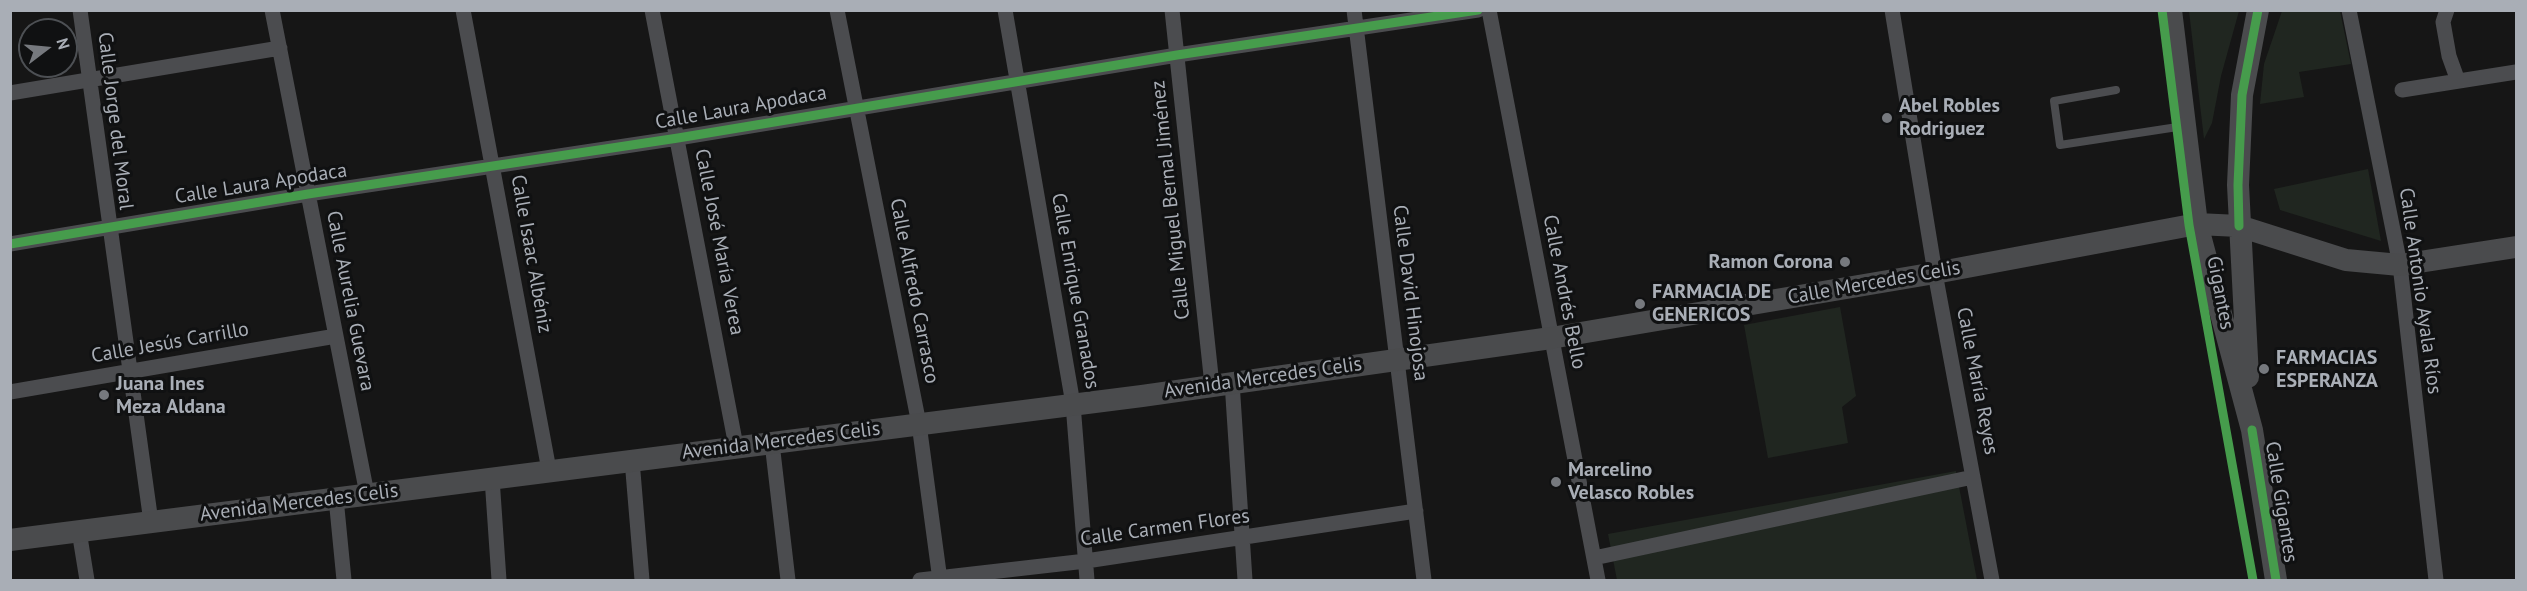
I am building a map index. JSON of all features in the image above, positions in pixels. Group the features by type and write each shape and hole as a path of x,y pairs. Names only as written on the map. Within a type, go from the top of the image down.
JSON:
{"main road":[{"name":"Calle Gigantes","path":"2172,10 2198,224 2252,430 2276,580"},
{"path":"2252,430 2238,185 2242,95 2258,10"},
{"name":"Calle Mercedes Celis","path":"1551,338 1935,273 2198,224 2240,226 2346,260 2400,265 2517,248"},
{"name":"Avenida Mercedes Celis","path":"10,540 1073,404 1551,338"}],"street":[{"name":"Calle Jorge del Moral","path":"80,10 108,228 151,522"},
{"name":"Calle Aurelia Guevara","path":"272,10 367,494"},
{"name":"Calle Isaac Albéniz","path":"463,10 494,166 549,470"},
{"name":"Calle José María Verea","path":"652,10 736,446"},
{"name":"Calle Alfredo Carrasco","path":"837,10 919,424 940,579"},
{"name":"Calle Enrique Granados","path":"1005,10 1073,404 1087,580"},
{"name":"Calle Miguel Bernal Jiménez","path":"1172,10 1243,538 1245,580"},
{"name":"Calle David Hinojosa","path":"1354,10 1424,580"},
{"name":"Calle Laura Apodaca","path":"10,244 308,194 678,138 1177,55 1479,10"},
{"name":"Calle Andrés Bello","path":"1489,10 1598,580"},
{"name":"Calle María Reyes","path":"1892,10 1935,273 1992,580"},
{"name":"Calle Antonio Ayala Ríos","path":"2349,10 2400,265 2436,580"},
{"path":"2447,10 2443,22 2449,56 2458,81"},
{"path":"10,93 280,48"},
{"path":"2402,90 2517,72"},
{"name":"Calle Jesús Carrillo","path":"10,392 336,336"},
{"path":"772,443 788,580"},
{"path":"632,460 642,580"},
{"path":"1594,558 1973,477"},
{"path":"492,478 499,580"},
{"path":"336,498 344,580"},
{"name":"Calle Carmen Flores","path":"920,580 1086,561 1416,511"},
{"path":"79,531 87,580"}],"lane":[{"path":"2116,90 2054,101 2060,145 2186,126"}],"shaded area":[{"path":"2189,11 2239,11 2221,76 2212,123 2204,139"},
{"path":"2282,11 2340,11 2351,64 2299,72 2304,97 2260,104 2264,64"},
{"path":"2368,169 2381,241 2280,210 2274,189"},
{"path":"1840,307 1856,396 1842,407 1848,443 1768,458 1744,325"},
{"path":"1956,471 1977,580 1617,580 1608,534"}],"cycle path":[{"path":"10,244 308,194 678,138 1177,55 1478,10"},
{"name":"Gigantes","path":"2162,10 2189,225 2253,580"},
{"path":"2239,226 2238,185 2242,95 2258,10"},
{"path":"2252,430 2276,580"}],"place":[{"name":"Abel Robles Rodriguez","path":"1887,118"},
{"name":"Ramon Corona","path":"1845,262"},
{"name":"FARMACIA DE GENERICOS","path":"1640,304"},
{"name":"FARMACIAS ESPERANZA","path":"2264,369"},
{"name":"Juana Ines Meza Aldana","path":"104,395"},
{"name":"Marcelino Velasco Robles","path":"1556,482"}]}
